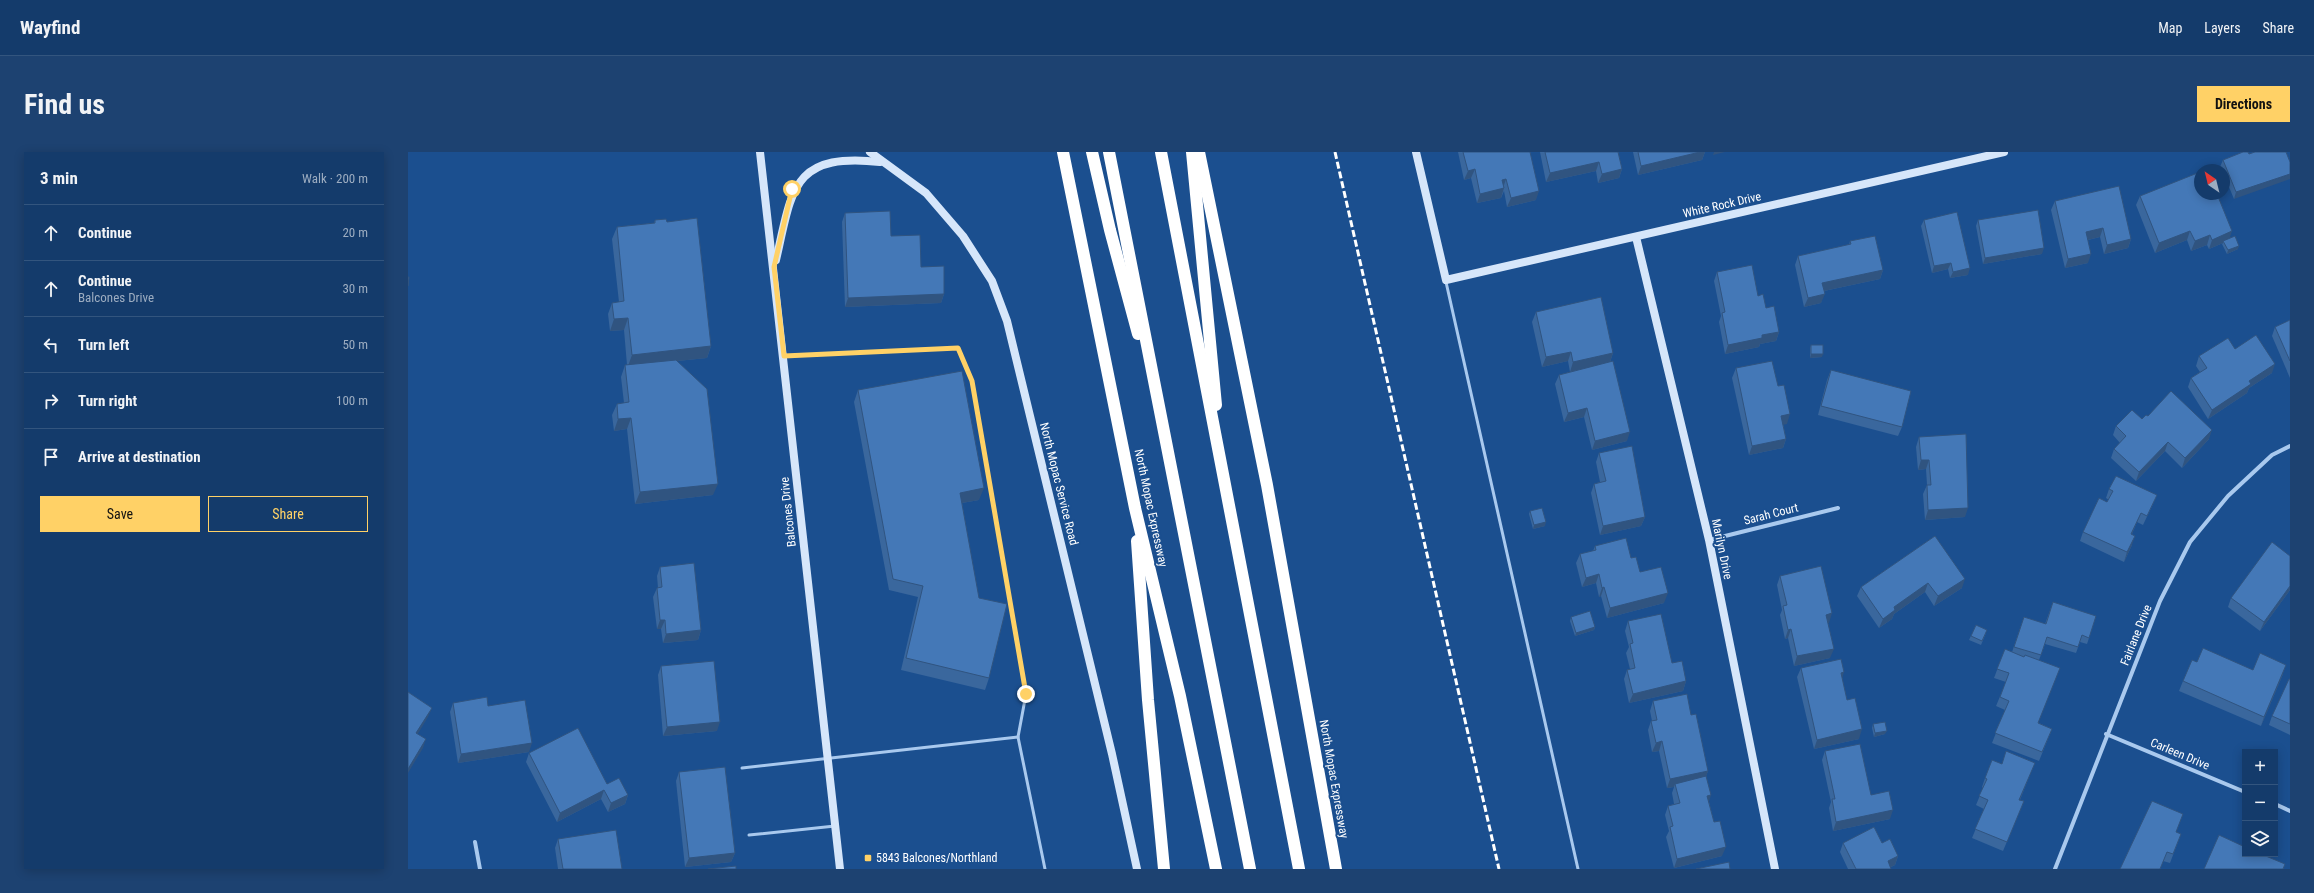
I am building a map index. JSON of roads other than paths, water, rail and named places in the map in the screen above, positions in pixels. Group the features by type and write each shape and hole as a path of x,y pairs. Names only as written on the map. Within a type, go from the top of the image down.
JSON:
{"highway":[{"name":"North Mopac Expressway","path":"1063,152 1135,508 1180,696 1216,869"},
{"path":"1092,152 1110,230 1161,422"},
{"path":"1109,152 1250,869"},
{"path":"1161,152 1299,869"},
{"path":"1192,152 1222,470"},
{"name":"North Mopac Expressway","path":"1199,152 1267,484 1336,869"},
{"path":"1135,508 1148,700 1164,869"}],"street":[{"name":"Balcones Drive","path":"760,152 784,356 806,576 840,869"},
{"name":"North Mopac Service Road","path":"870,152 926,193 963,236 992,281 1007,321 1110,747 1137,869"},
{"path":"1416,152 1446,280"},
{"name":"White Rock Drive","path":"1446,280 2004,152"},
{"path":"774,267 792,189 806,168 820,159 839,155 856,155 887,164"},
{"name":"Marilyn Drive","path":"1636,237 1709,540 1775,869"},
{"name":"Fairlane Drive","path":"2055,869 2106,734 2160,601 2190,542 2228,496 2272,455 2290,446"},
{"name":"Sarah Court","path":"1709,540 1838,508"},
{"name":"Carleen Drive","path":"2106,734 2242,791"},
{"path":"2278,805 2290,811"},
{"path":"475,842 480,869"}],"lane":[{"path":"1446,280 1578,869"},
{"path":"784,356 958,348 972,381 1026,694 1018,737 1045,869"},
{"path":"742,768 828,757 1018,737"},
{"path":"749,835 835,825"}],"railway":[{"path":"1335,152 1499,869"}],"place":[{"name":"5843 Balcones/Northland","path":"868,858"}]}
